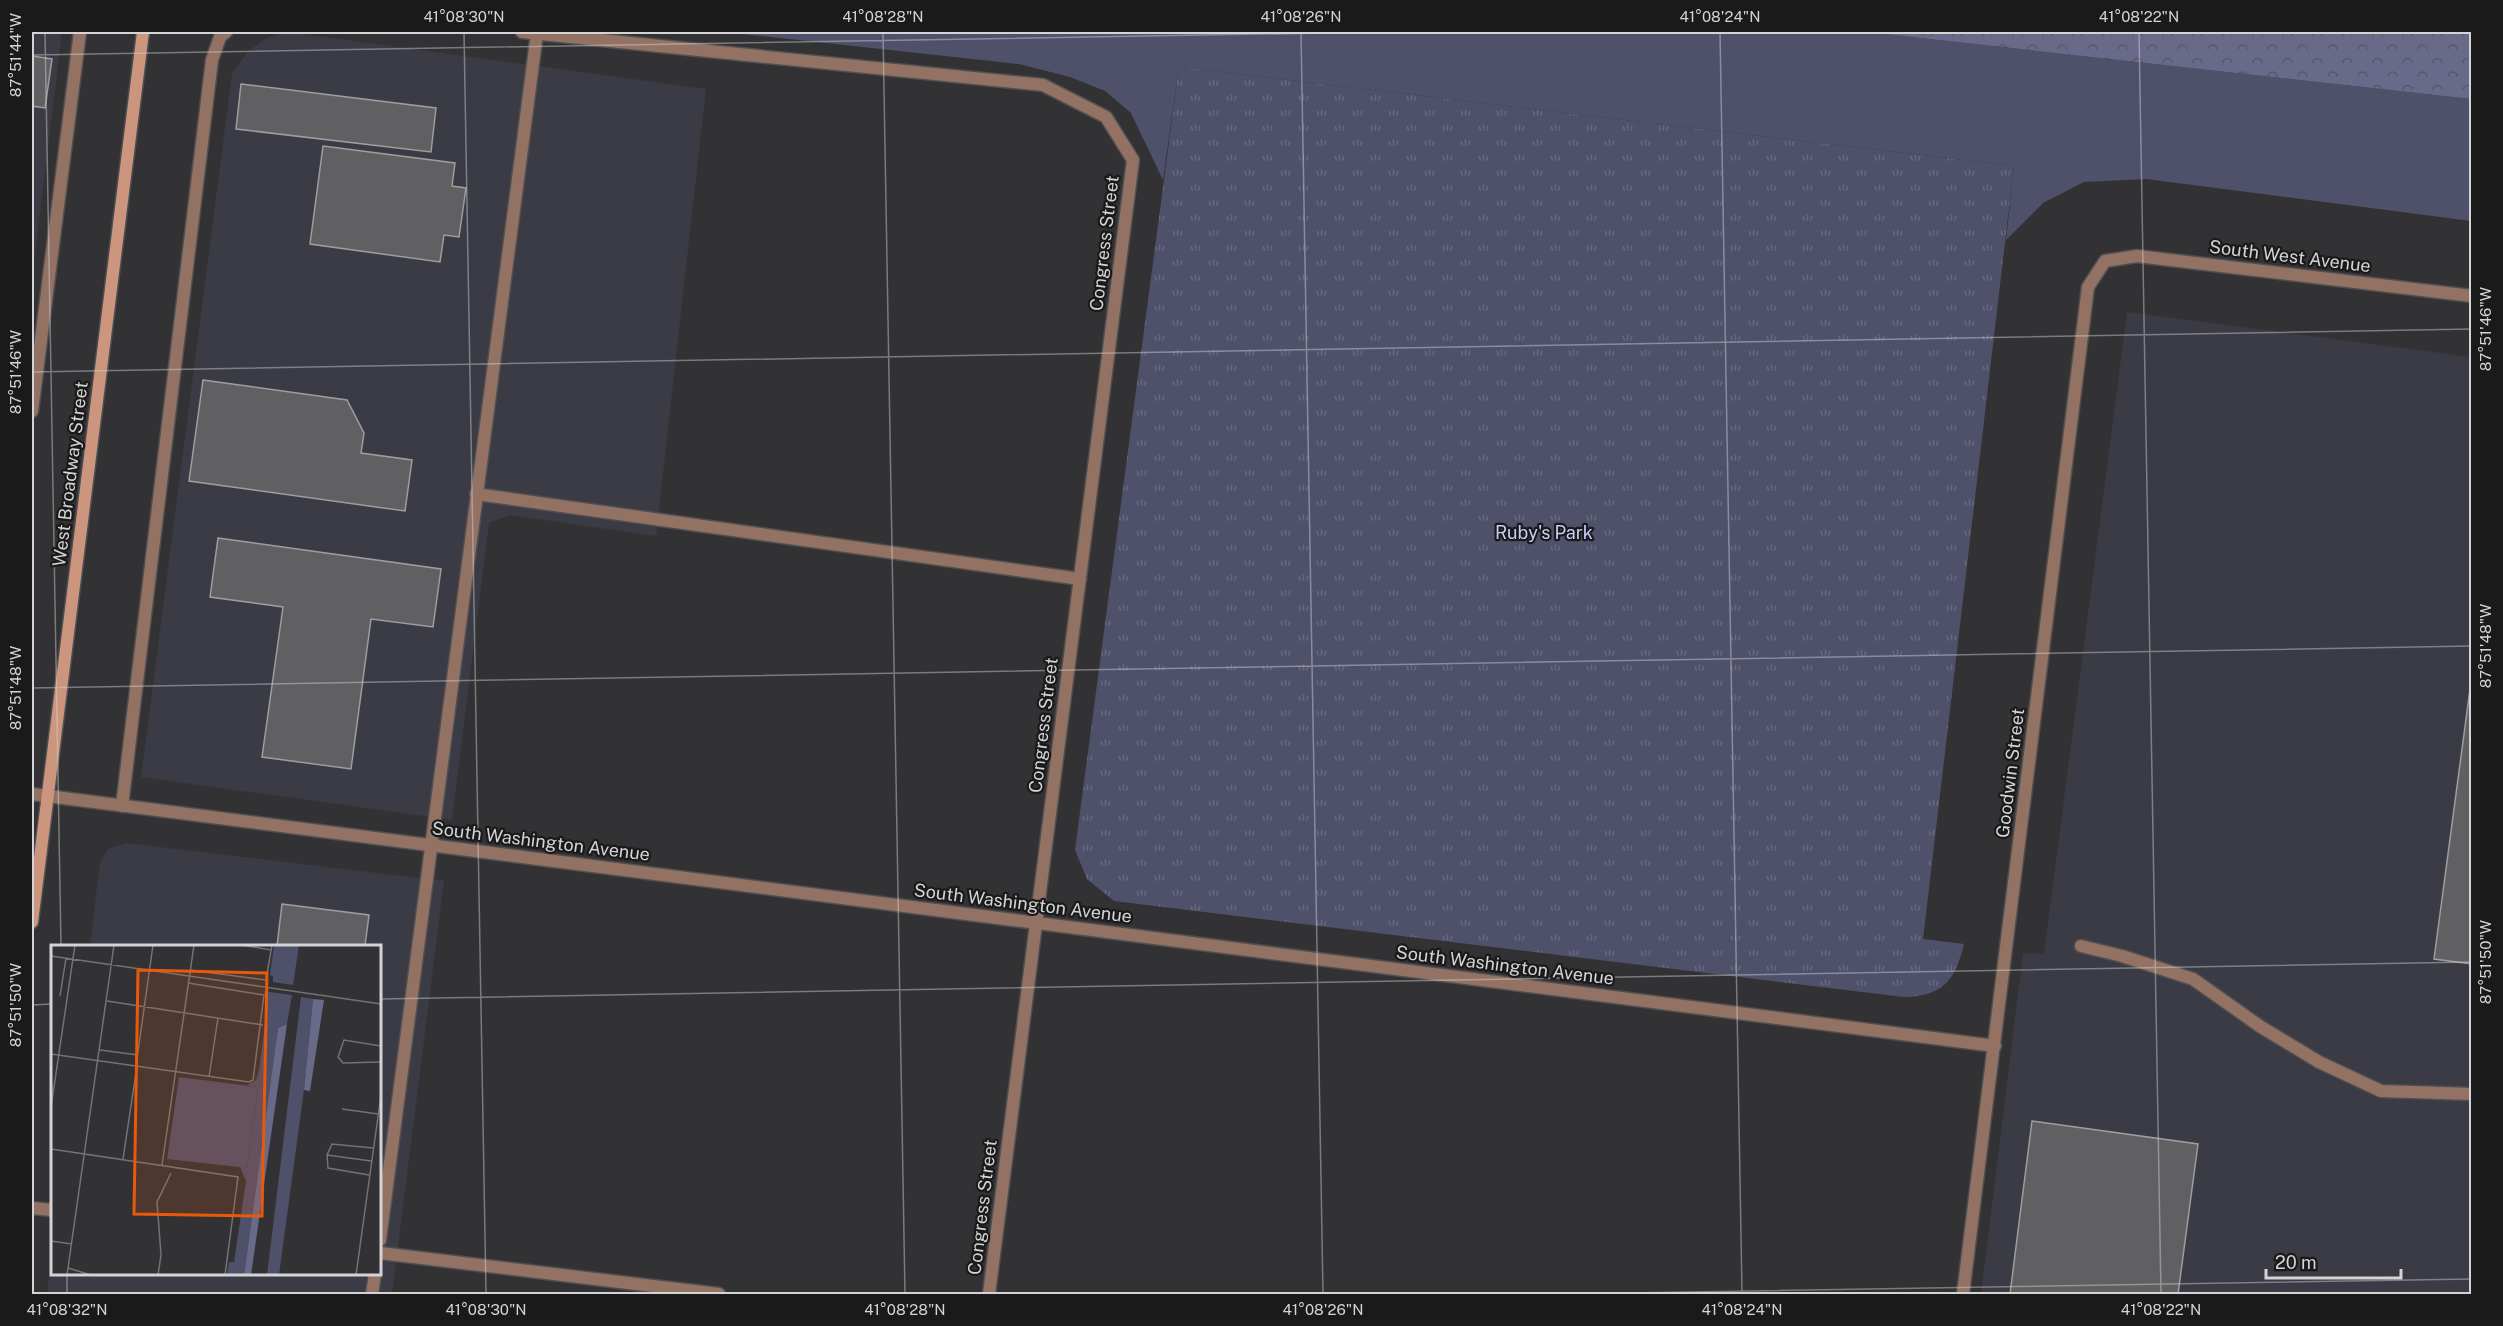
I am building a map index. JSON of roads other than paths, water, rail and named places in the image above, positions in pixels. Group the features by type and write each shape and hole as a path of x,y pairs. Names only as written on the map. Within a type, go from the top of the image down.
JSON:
{"main road":[{"name":"West Broadway Street","path":"32,922 143,32"}],"street":[{"path":"32,411 80,32"},
{"path":"122,806 212,60 220,37 226,32"},
{"path":"381,1232 537,33 522,32"},
{"name":"Congress Street","path":"537,33 1043,85 1106,117 1133,160 989,1294"},
{"name":"South West Avenue","path":"2105,261 2137,256 2472,296"},
{"name":"Goodwin Street","path":"1963,1294 2088,287 2105,261"},
{"path":"476,495 1080,579"},
{"name":"South Washington Avenue","path":"32,794 1995,1046"},
{"path":"2081,946 2122,956 2193,979 2261,1027 2319,1062 2382,1091 2472,1094"},
{"path":"32,1208 51,1210"},
{"path":"381,1253 719,1294"},
{"path":"372,1294 375,1275"}],"park label":[{"name":"Ruby's Park","path":"1544,532"}]}
